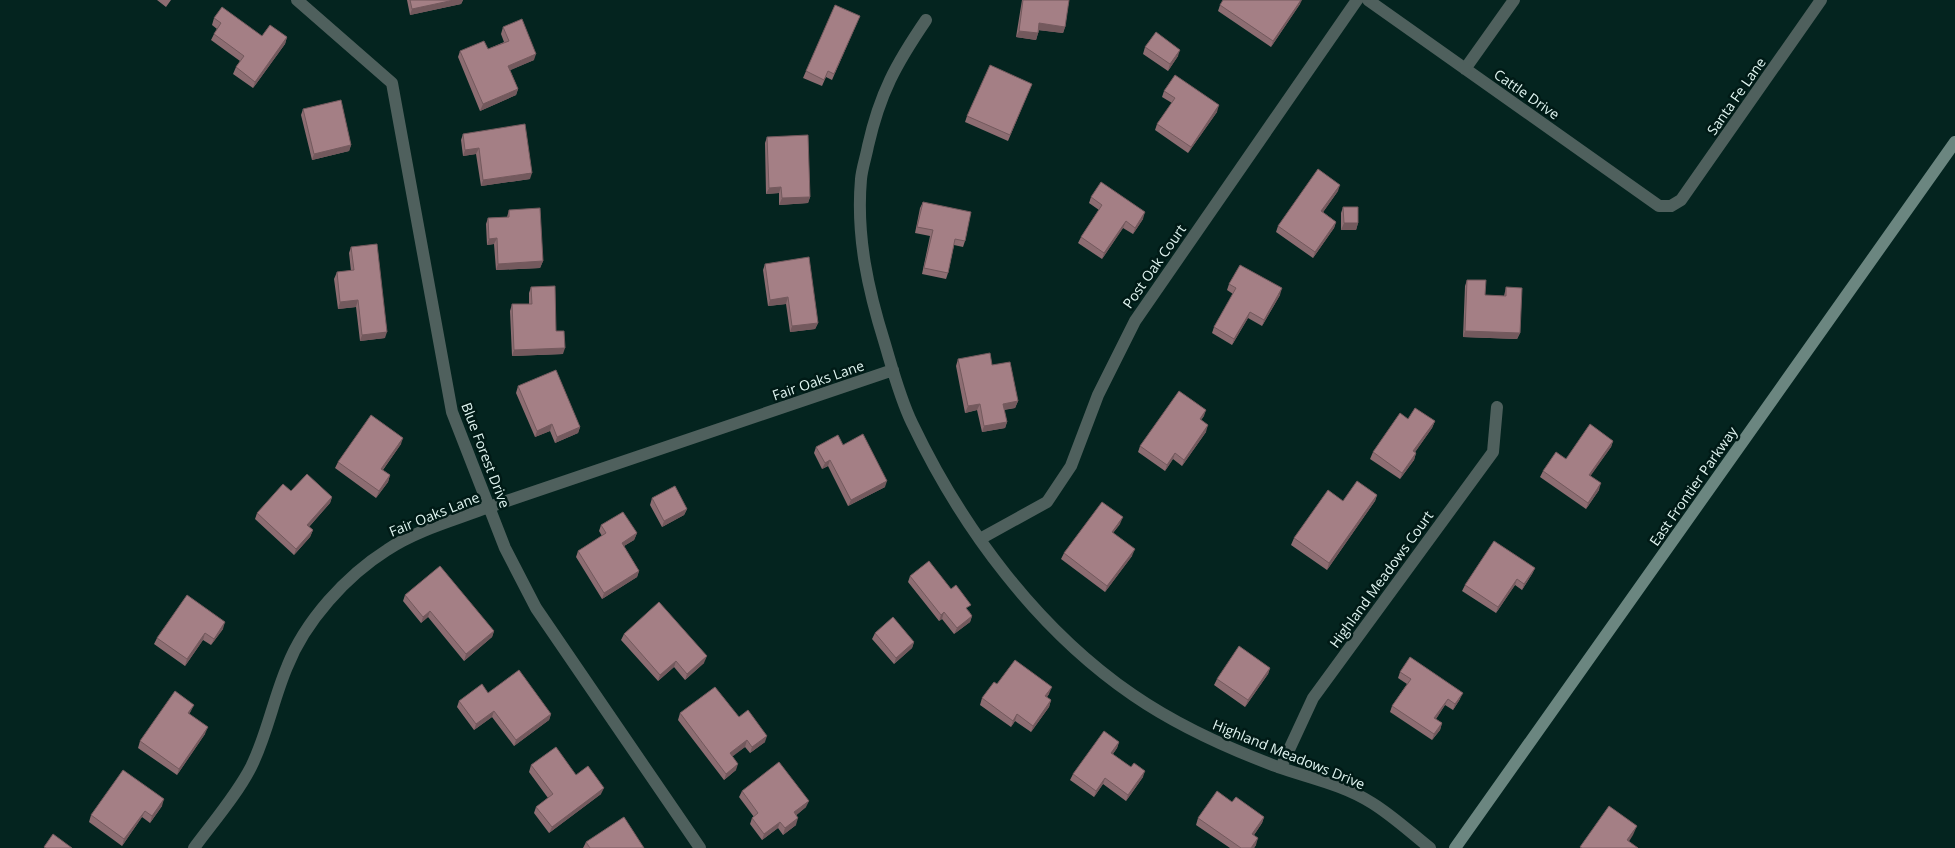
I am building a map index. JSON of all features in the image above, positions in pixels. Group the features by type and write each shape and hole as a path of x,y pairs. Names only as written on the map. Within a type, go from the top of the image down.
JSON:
{"street":[{"name":"Blue Forest Drive","path":"297,0 392,83 452,412 489,507 509,556 536,608 700,848"},
{"name":"Post Oak Court","path":"980,539 1047,502 1072,466 1098,394 1135,320 1357,0"},
{"name":"Cattle Drive","path":"1368,0 1659,206 1671,206"},
{"path":"1465,69 1514,0"},
{"name":"Santa Fe Lane","path":"1671,206 1681,200 1822,0"},
{"name":"Highland Meadows Drive","path":"926,20 897,63 876,110 861,176 859,238 874,310 893,370 906,408 929,456 980,539 1028,601 1070,644 1106,675 1186,727 1236,751 1325,781 1372,803 1430,848"},
{"name":"East Frontier Parkway","path":"1455,848 1955,142"},
{"name":"Fair Oaks Lane","path":"194,848 250,768 264,737 287,665 301,638 324,608 364,566 389,548 425,531 489,507 893,370"},
{"name":"Highland Meadows Court","path":"1281,767 1313,698 1493,452 1497,407"}],"building":[{"path":"410,0 454,0 412,9"},
{"path":"1023,0 1069,0 1065,27 1039,23 1038,33 1019,31"},
{"path":"1223,0 1301,0 1273,41 1220,5"},
{"path":"835,5 860,16 834,74 828,71 824,80 806,71"},
{"path":"222,7 262,36 270,25 287,37 255,82 236,67 244,56 214,34 221,23 214,18"},
{"path":"522,19 536,54 508,66 518,89 483,104 460,51 484,41 488,49 509,41 503,27"},
{"path":"1156,32 1180,50 1170,64 1145,47"},
{"path":"990,65 1032,84 1010,135 967,116"},
{"path":"1175,75 1219,105 1191,147 1157,124 1175,98 1164,91"},
{"path":"341,100 351,145 314,154 303,109"},
{"path":"525,124 532,173 483,180 479,148 465,150 463,134"},
{"path":"808,135 810,197 782,198 781,187 769,188 767,137"},
{"path":"1318,169 1340,185 1321,211 1336,222 1315,252 1278,226"},
{"path":"1101,182 1145,212 1135,228 1126,221 1104,253 1081,237 1102,205 1091,197"},
{"path":"923,202 971,212 965,241 955,239 948,273 924,268 933,230 917,227"},
{"path":"1343,207 1358,207 1358,223 1344,223"},
{"path":"540,208 543,261 498,264 497,238 489,239 488,218 509,217 509,210"},
{"path":"377,244 387,332 362,335 358,300 340,302 337,272 354,270 351,247"},
{"path":"809,257 818,323 792,326 788,297 770,300 765,264"},
{"path":"1240,265 1282,288 1264,320 1250,312 1234,339 1214,327 1236,288 1229,284"},
{"path":"1467,280 1486,280 1485,295 1506,296 1506,287 1522,288 1520,333 1465,331"},
{"path":"555,286 556,331 564,331 565,348 514,350 512,304 532,304 531,287"},
{"path":"990,353 992,365 1010,362 1018,401 1003,404 1007,422 984,426 980,404 968,406 958,359"},
{"path":"556,370 580,427 557,437 552,424 537,431 518,386"},
{"path":"1179,391 1206,410 1200,419 1208,425 1184,460 1175,453 1167,465 1140,446"},
{"path":"1415,408 1435,421 1413,451 1416,453 1402,473 1373,452 1400,413 1408,419"},
{"path":"371,415 403,438 381,469 390,475 379,491 338,462"},
{"path":"1590,424 1613,441 1589,475 1601,483 1588,503 1543,471 1556,452 1566,459"},
{"path":"863,434 887,481 851,500 830,460 825,463 816,447 838,435 843,445"},
{"path":"307,474 332,497 307,525 313,530 296,549 257,513 283,484 291,491"},
{"path":"1357,481 1377,495 1329,563 1294,538 1328,490 1343,501"},
{"path":"675,486 687,509 664,521 652,498"},
{"path":"1102,502 1123,517 1112,532 1135,549 1107,586 1064,553"},
{"path":"623,512 637,533 622,543 639,571 604,593 578,551 606,533 601,525"},
{"path":"1494,541 1535,568 1524,584 1517,579 1498,607 1465,585"},
{"path":"929,561 951,589 956,585 971,605 966,608 972,616 957,628 944,612 941,615 910,576"},
{"path":"440,566 494,631 466,654 430,611 423,617 405,595"},
{"path":"187,595 225,622 214,639 205,633 187,659 157,638"},
{"path":"659,602 707,656 687,674 676,661 660,675 624,634"},
{"path":"893,617 914,642 896,658 875,633"},
{"path":"1239,646 1270,668 1248,700 1217,679"},
{"path":"1410,657 1463,693 1455,704 1448,699 1434,718 1442,723 1434,734 1392,706 1411,679 1400,672"},
{"path":"1015,660 1052,687 1045,696 1051,700 1033,726 1017,714 1013,721 982,698 994,682 997,684"},
{"path":"519,670 551,714 516,740 494,711 476,724 459,701 482,684 488,693"},
{"path":"715,687 739,717 748,710 767,736 752,747 747,740 730,753 738,764 726,774 680,713"},
{"path":"175,691 194,705 188,713 208,727 179,769 140,741"},
{"path":"1104,731 1119,742 1111,753 1131,767 1134,763 1145,771 1128,795 1105,778 1096,791 1073,774"},
{"path":"556,747 576,775 588,766 604,788 552,827 536,807 553,794 531,765"},
{"path":"779,762 809,801 794,812 798,818 785,828 780,822 764,834 752,818 758,813 742,791"},
{"path":"123,770 164,799 152,816 145,811 124,839 91,815"},
{"path":"1217,791 1232,802 1236,797 1264,817 1252,834 1258,838 1251,848 1241,848 1198,818"},
{"path":"1609,806 1637,826 1627,840 1638,848 1580,847"},
{"path":"624,817 644,848 590,848 586,842"},
{"path":"53,834 72,848 44,847"}]}
